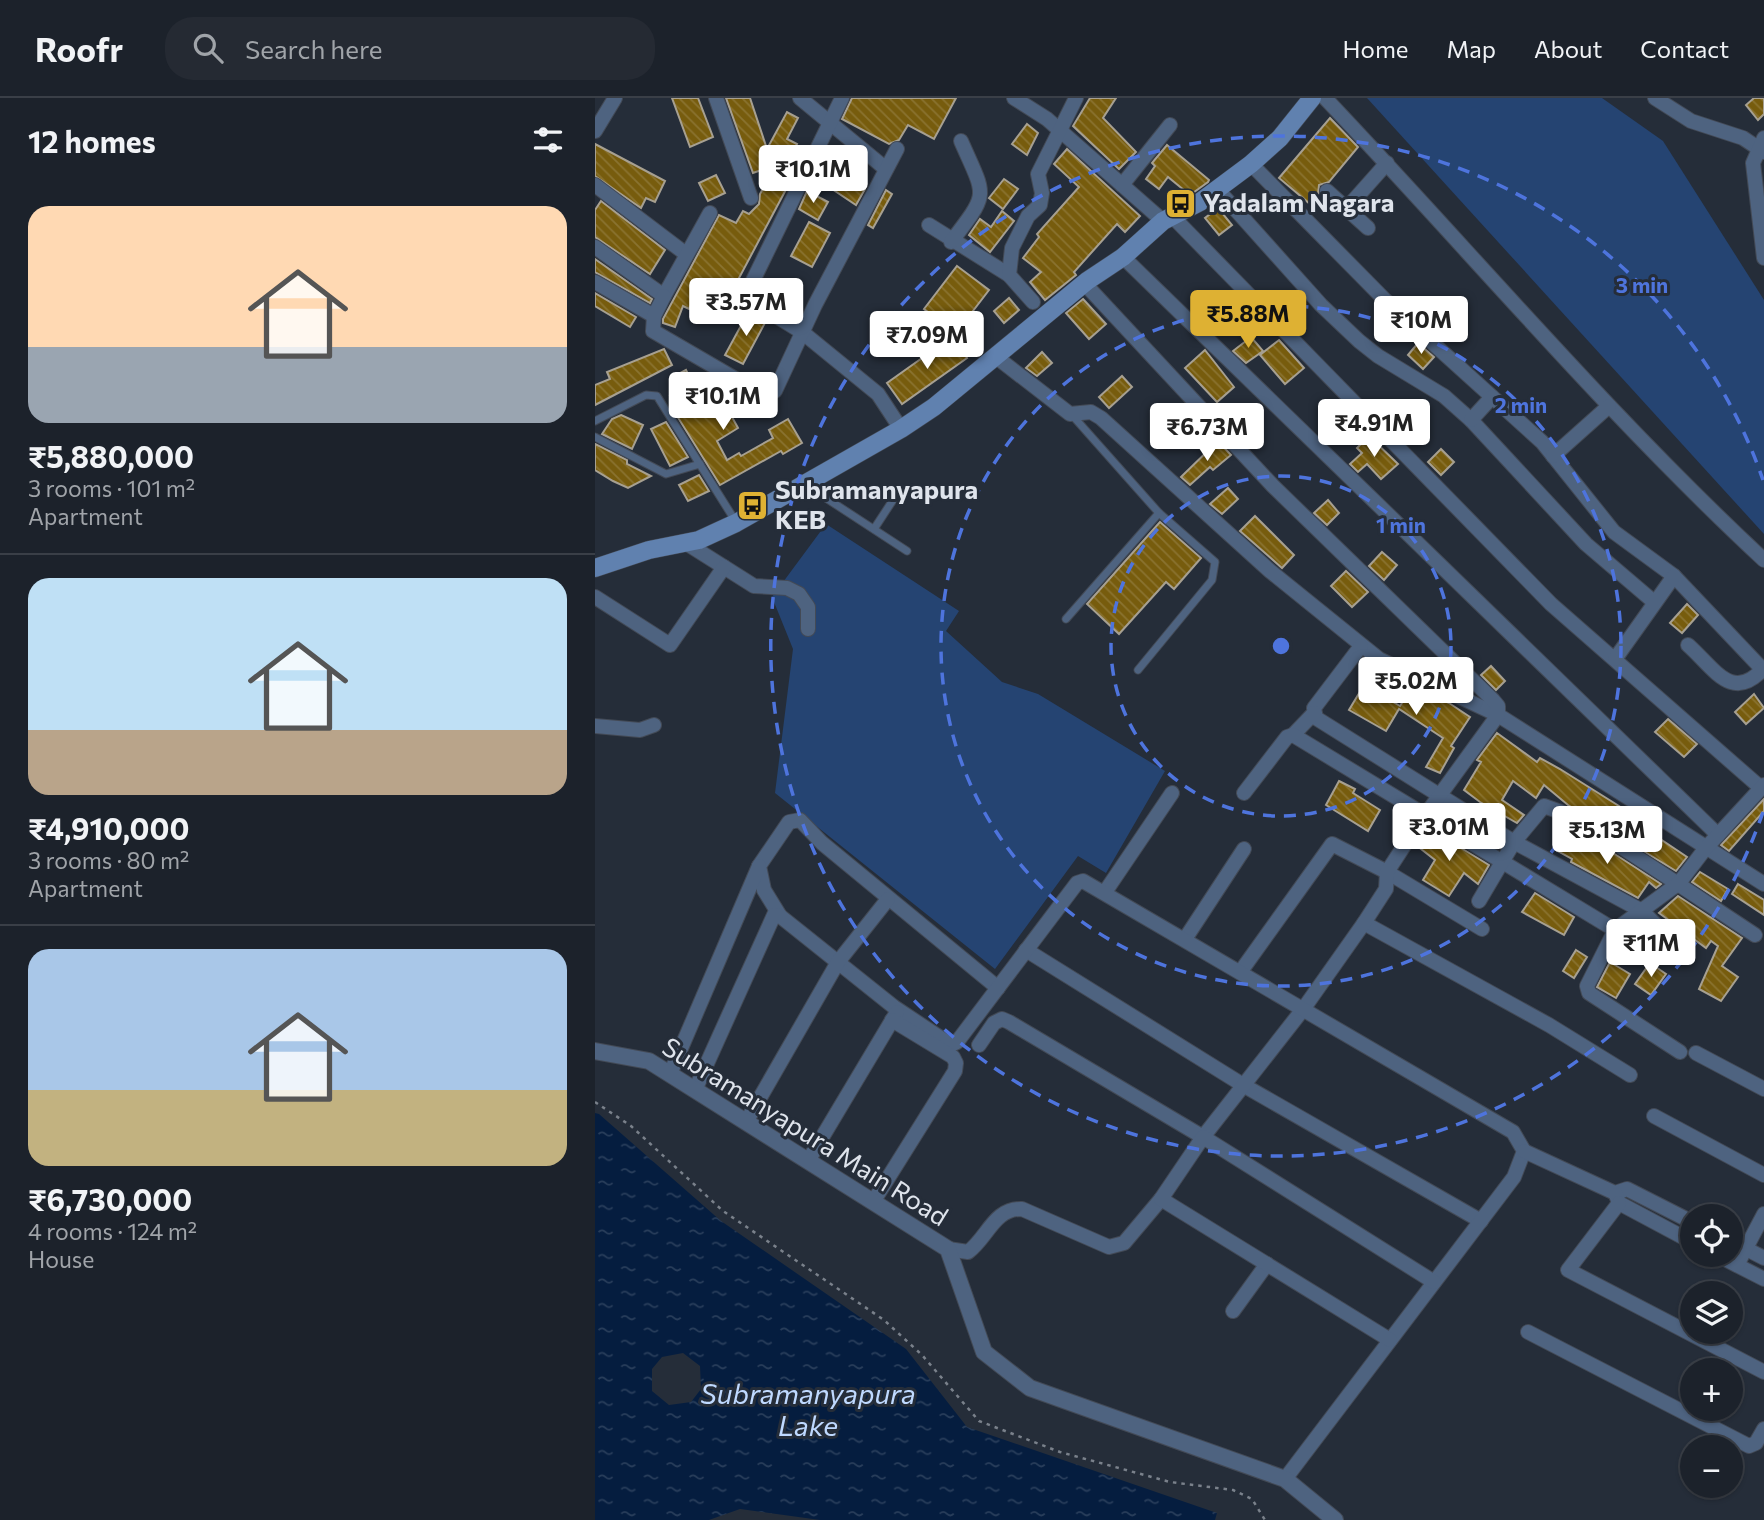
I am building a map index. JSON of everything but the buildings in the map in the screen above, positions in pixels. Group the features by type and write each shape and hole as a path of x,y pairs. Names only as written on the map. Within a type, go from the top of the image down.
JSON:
{"main road":[{"path":"595,568 649,550 686,543 736,523 803,482 901,429 934,407 1085,284 1123,257 1167,218 1218,190 1251,164 1280,138 1312,99"}],"street":[{"path":"595,131 615,98"},
{"path":"716,98 751,198"},
{"path":"800,98 829,125 886,169"},
{"path":"842,98 745,297 802,332 878,394 901,429"},
{"path":"1014,98 1061,130 1122,185 1167,218 1551,604 1763,787 1705,849 1678,883 1615,930 1587,986 1589,993 1680,1052"},
{"path":"1009,275 1012,248 1028,216 1040,205 1042,194 1038,174 1076,98"},
{"path":"1312,99 1387,163 1609,406 1764,560"},
{"path":"1664,100 1691,121 1762,146 1753,163 1764,258"},
{"path":"1122,185 1170,125"},
{"path":"951,242 979,206 982,196 961,141"},
{"path":"710,213 654,316 653,331 763,395 775,391 802,332 897,149"},
{"path":"1347,208 1387,163"},
{"path":"1251,164 1385,300 1553,456 1613,531 1674,576 1763,670 1751,682 1739,686 1729,682 1688,645"},
{"path":"595,185 686,254"},
{"path":"1218,190 1321,305 1359,341 1378,356 1444,396 1471,420 1586,544 1654,601"},
{"path":"1327,191 1368,228"},
{"path":"929,225 951,242 1009,275 1033,302"},
{"path":"595,247 664,296"},
{"path":"1123,257 1719,835"},
{"path":"595,282 654,316"},
{"path":"948,1249 968,1252 977,1245 999,1215 1011,1209 1022,1209 1109,1247 1123,1243 1161,1199 1203,1137 1304,1008 1386,889 1387,872 1498,715 1498,706 1493,700 1273,486 1085,284"},
{"path":"995,356 1072,415 1091,412 1101,418 1192,503 1379,659 1498,715 1764,884"},
{"path":"1471,420 1492,397"},
{"path":"1553,456 1609,406"},
{"path":"686,543 754,586 787,588 799,594 808,607 808,629"},
{"path":"595,597 670,645 724,567"},
{"path":"1615,659 1674,576"},
{"path":"1361,646 1314,708 1316,718 1514,842 1642,911 1684,953"},
{"path":"1244,793 1287,737 1293,735 1314,713"},
{"path":"595,726 640,730 654,725"},
{"path":"1293,735 1615,930"},
{"path":"1105,892 1172,793"},
{"path":"1479,901 1514,842 1540,807 1560,809 1755,935"},
{"path":"670,1074 759,866 789,822 800,820 822,843 998,988"},
{"path":"1241,971 1332,844 1387,872 1482,929"},
{"path":"1185,939 1244,849"},
{"path":"759,866 764,890 780,916 838,962 895,1015 953,1057 956,1063 954,1071 873,1202"},
{"path":"895,1015 951,1045 957,1042 1077,883 1089,883 1513,1132 1524,1151 1617,1198 1680,1235"},
{"path":"746,1122 838,962 888,899"},
{"path":"695,1090 770,919 780,916"},
{"path":"1364,923 1549,1025 1630,1075"},
{"path":"1026,950 1243,1085 1481,1221"},
{"path":"808,1161 895,1015"},
{"path":"979,1045 994,1023 1002,1019 1009,1022 1203,1137 1434,1282"},
{"name":"Subramanyapura Main Road","path":"595,1051 649,1061 948,1249 984,1352 1030,1388 1285,1479 1335,1520"},
{"path":"1696,1053 1764,1089"},
{"path":"1654,1116 1764,1175"},
{"path":"1285,1479 1514,1177 1524,1151"},
{"path":"1680,1216 1627,1189 1617,1198 1568,1270 1764,1372"},
{"path":"1161,1199 1390,1340"},
{"path":"1743,1254 1764,1213"},
{"path":"1743,1247 1764,1258"},
{"path":"1233,1311 1267,1264"},
{"path":"1741,1267 1764,1279"},
{"path":"1528,1332 1749,1446 1756,1443 1764,1429"}],"lane":[{"path":"595,421 646,395 653,395 736,523"},
{"path":"1072,415 1159,513 1215,562 1216,569 1212,580 1138,670"},
{"path":"595,436 666,474 700,464"},
{"path":"803,482 907,551"},
{"path":"874,529 893,500"},
{"path":"1066,619 1159,513"}],"path":[{"path":"595,1102 631,1126 723,1211 884,1320 922,1355 979,1421 1060,1452 1121,1469 1170,1482 1233,1490 1252,1499 1265,1520"}],"shaded area":[{"path":"1367,98 1602,98 1663,141 1764,300 1764,534"},
{"path":"826,524 959,611 946,631 1002,682 1038,694 1165,771 1106,873 1078,856 995,969 775,793 793,649 772,597"}],"water":[{"name":"Subramanyapura Lake","path":"595,1113 721,1221 906,1349 967,1427 1217,1513 1215,1520 820,1520 740,1509 709,1520 595,1520","holes":["683,1353 700,1366 701,1389 691,1402 669,1405 652,1391 652,1369 662,1357"]}],"place":[{"name":"Yadalam Nagara","path":"1180,203"},
{"name":"Subramanyapura KEB","path":"752,505"}]}
